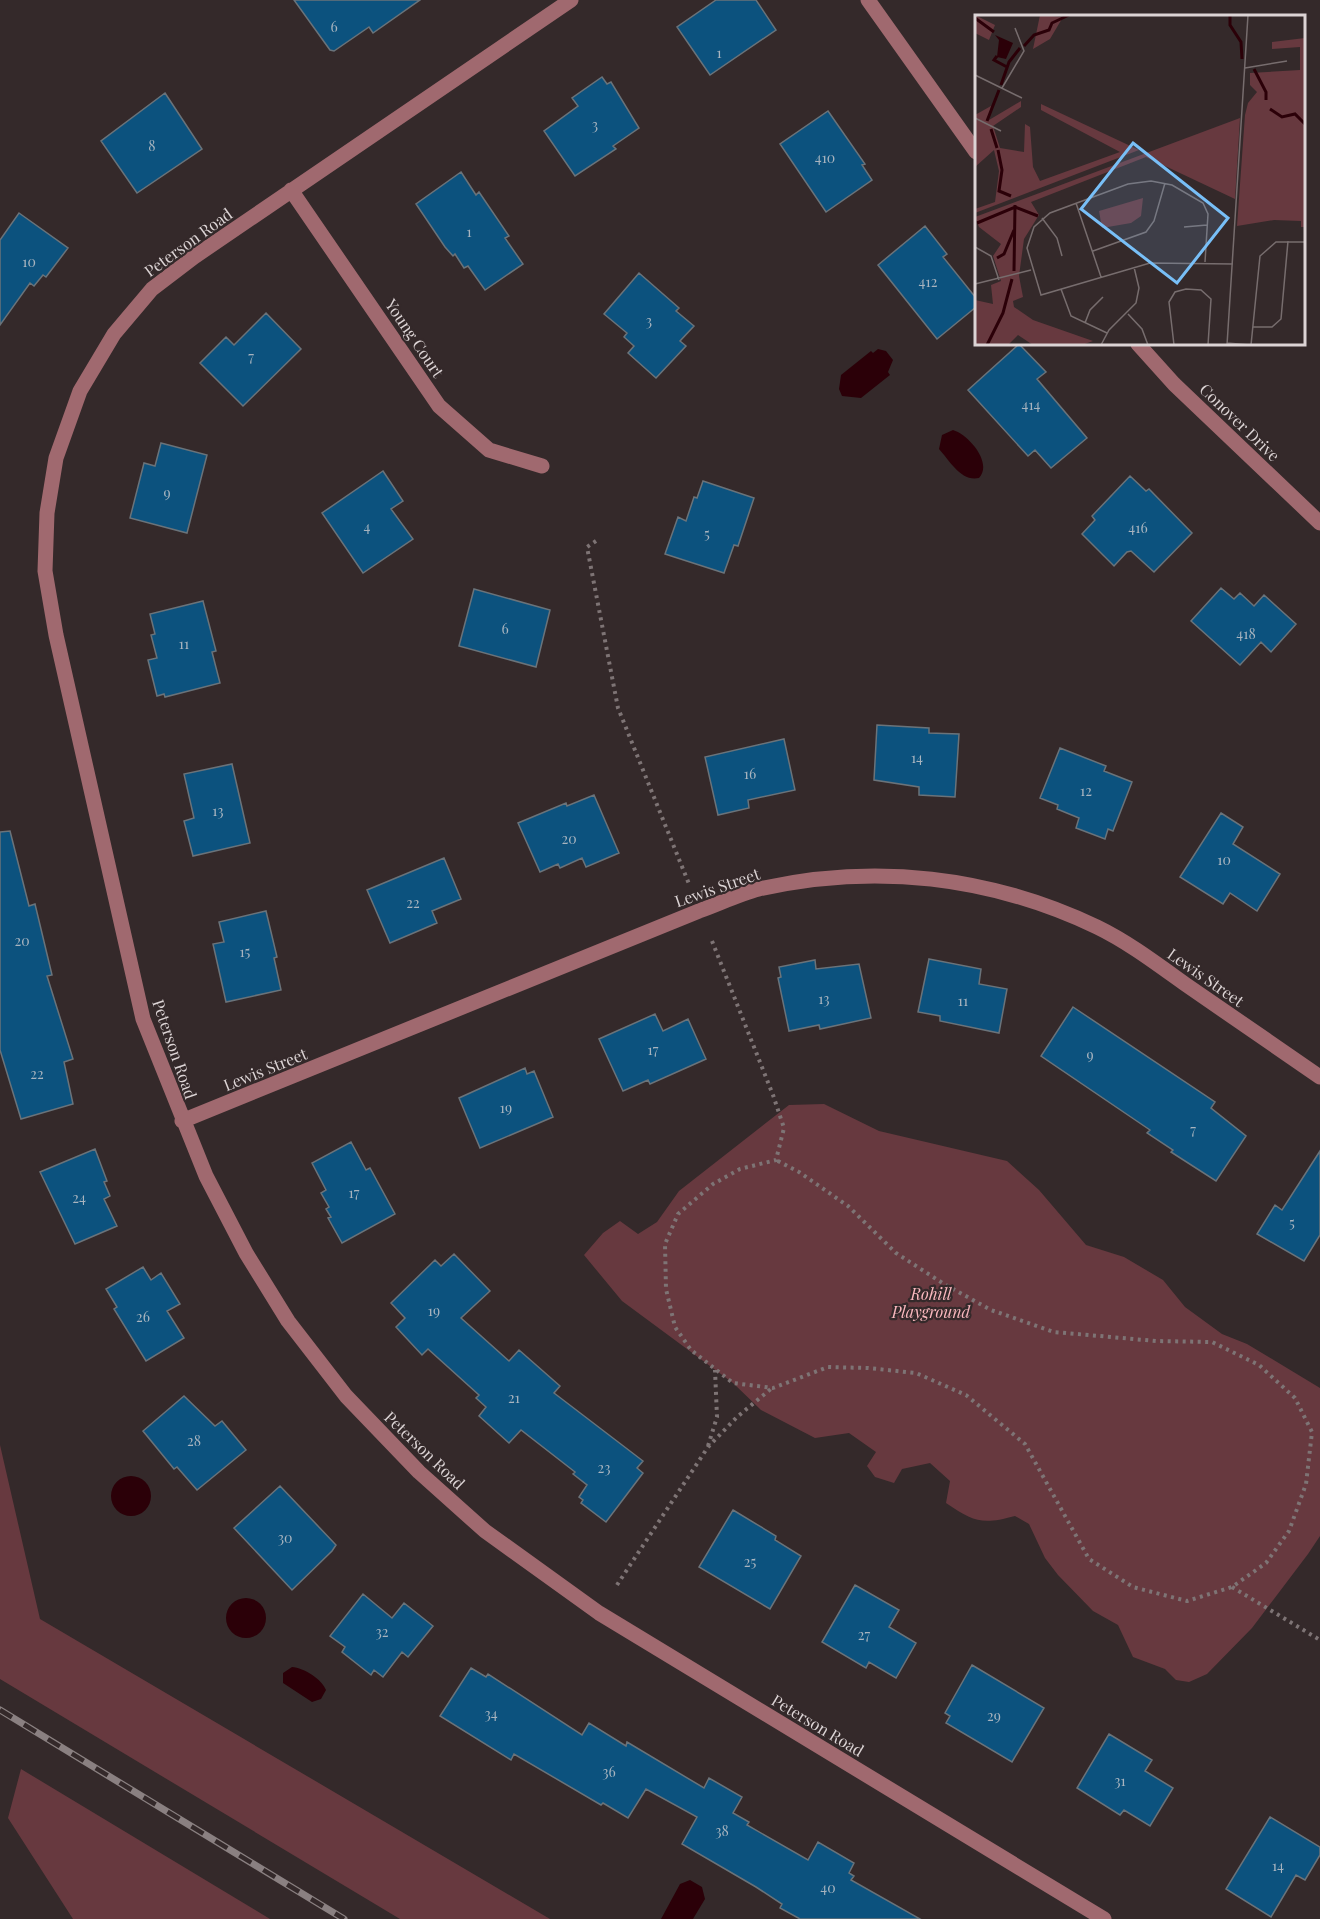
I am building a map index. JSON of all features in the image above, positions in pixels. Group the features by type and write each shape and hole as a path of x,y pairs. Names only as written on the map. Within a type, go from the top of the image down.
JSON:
{"street":[{"name":"Peterson Road","path":"571,0 291,190 152,289 114,334 76,402 56,458 47,513 45,571 56,635 143,1019 206,1176 241,1244 288,1322 346,1396 419,1472 485,1531 599,1613 1104,1919"},
{"path":"868,0 975,152"},
{"name":"Young Court","path":"291,190 439,406 489,450 542,466"},
{"name":"Conover Drive","path":"1138,345 1174,384 1320,523"},
{"name":"Lewis Street","path":"182,1121 699,911 757,890 808,880 868,875 929,877 980,885 1038,903 1098,928 1151,961 1320,1077"}],"path":[{"path":"596,541 586,547 618,708 689,884"},
{"path":"712,940 784,1128 776,1160"},
{"path":"618,1585 708,1447 737,1417 773,1388 828,1367 916,1373 966,1395 1024,1444 1089,1559 1133,1587 1187,1600 1232,1587 1266,1563 1290,1531 1306,1484 1312,1432 1295,1398 1258,1365 1212,1342 1156,1341 1054,1332 991,1310 896,1254 849,1206 799,1172 776,1160 740,1169 713,1184 678,1214 665,1244 666,1289 675,1327 691,1350 733,1383 773,1388"},
{"path":"708,1447 717,1417 715,1370"},
{"path":"1232,1587 1320,1641"}],"green space":[{"name":"Rohill Playground","path":"824,1104 879,1131 1007,1161 1039,1190 1086,1245 1124,1257 1163,1280 1185,1307 1222,1334 1247,1344 1320,1388 1320,1536 1252,1628 1207,1674 1189,1682 1176,1680 1165,1669 1133,1657 1118,1625 1093,1611 1058,1575 1045,1558 1029,1524 1015,1516 986,1521 971,1518 946,1503 950,1481 930,1463 902,1469 894,1483 875,1477 867,1466 876,1452 849,1433 815,1438 761,1410 733,1383 622,1301 584,1255 603,1233 620,1221 638,1234 657,1222 679,1191 789,1105"},
{"path":"0,1445 40,1619 550,1919 400,1919 0,1679"},
{"path":"21,1769 270,1919 73,1919 8,1818"}],"shaded area":[{"path":"878,349 886,351 893,360 888,372 890,375 861,398 842,396 839,389 841,375 871,351 873,353"},
{"path":"953,430 972,443 977,450 983,465 983,472 979,478 961,474 939,449 942,435"},
{"path":"131,1476 145,1482 151,1496 145,1510 131,1516 117,1510 111,1496 117,1482"},
{"path":"246,1598 260,1604 266,1618 260,1632 246,1638 232,1632 226,1618 232,1604"},
{"path":"292,1667 307,1672 321,1682 326,1690 321,1699 312,1702 283,1683 283,1673"},
{"path":"690,1880 702,1887 705,1899 693,1919 661,1919 680,1884"}],"building":[{"path":"294,0 420,0 373,33 369,27 334,51 330,50"},
{"path":"716,0 756,0 776,30 710,75 677,27"},
{"path":"602,77 607,84 611,82 639,128 613,146 616,149 575,176 544,131 578,106 572,98"},
{"path":"165,93 202,149 137,193 101,141"},
{"path":"828,111 865,164 862,165 872,180 826,212 780,144"},
{"path":"461,172 476,195 479,192 509,236 505,238 523,264 485,290 468,266 464,268 455,254 453,256 445,247 416,204"},
{"path":"19,213 68,248 46,277 43,275 34,286 30,283 0,325 0,240"},
{"path":"925,226 947,254 943,257 975,297 975,308 937,339 878,265"},
{"path":"639,273 679,308 676,311 694,326 680,341 686,346 656,378 628,353 634,346 624,337 627,333 604,314"},
{"path":"266,313 301,349 243,406 200,363 226,337 234,345"},
{"path":"1020,345 1046,372 1037,379 1087,438 1051,468 1035,450 1028,456 968,390"},
{"path":"161,443 207,455 187,533 130,518 144,463 155,466"},
{"path":"383,471 403,501 391,509 413,539 363,573 322,513"},
{"path":"1130,476 1146,491 1149,489 1192,533 1154,572 1131,551 1127,552 1114,566 1082,534 1095,520 1092,516"},
{"path":"703,481 754,498 738,546 734,545 724,573 665,554 678,517 686,521 694,497 697,498"},
{"path":"1221,588 1234,599 1240,593 1254,606 1264,595 1296,624 1271,652 1261,642 1240,665 1191,621"},
{"path":"474,589 550,610 536,667 459,646"},
{"path":"203,601 216,651 212,652 220,683 165,697 164,694 157,696 148,660 157,658 151,635 155,634 150,614"},
{"path":"877,725 929,728 929,733 959,734 955,797 919,795 919,787 874,780"},
{"path":"784,739 795,790 748,800 749,808 718,815 705,757"},
{"path":"1060,748 1106,766 1104,771 1132,782 1113,831 1108,829 1105,839 1076,828 1079,818 1057,809 1058,805 1040,798"},
{"path":"232,764 250,843 193,856 184,821 194,818 184,774"},
{"path":"594,795 619,853 586,867 582,858 560,868 558,864 540,872 518,823 566,803 567,806"},
{"path":"1221,813 1243,827 1233,844 1280,874 1257,911 1230,893 1223,904 1180,877"},
{"path":"10,831 29,906 35,904 52,975 47,976 73,1059 64,1062 73,1104 21,1119 0,1050 0,832"},
{"path":"444,858 461,899 432,911 437,923 390,943 367,890"},
{"path":"266,911 277,957 274,958 281,990 226,1002 213,944 224,942 219,922"},
{"path":"929,959 981,969 979,984 1007,989 999,1033 940,1021 940,1016 918,1012"},
{"path":"815,960 816,969 859,964 871,1018 820,1029 819,1025 789,1031 778,978 781,977 779,967"},
{"path":"1073,1007 1215,1102 1211,1108 1246,1136 1216,1181 1171,1152 1173,1150 1147,1133 1150,1130 1041,1056"},
{"path":"655,1014 663,1031 688,1019 706,1059 650,1084 648,1080 623,1091 599,1039"},
{"path":"525,1068 527,1074 534,1071 553,1117 480,1148 459,1098"},
{"path":"351,1142 366,1170 370,1168 395,1214 342,1243 328,1218 331,1217 326,1209 329,1207 321,1193 326,1190 312,1163"},
{"path":"95,1149 110,1196 104,1199 117,1226 75,1244 40,1172"},
{"path":"1320,1151 1320,1235 1304,1261 1257,1234 1275,1205 1282,1210"},
{"path":"454,1254 490,1291 461,1318 509,1361 519,1350 560,1386 554,1393 643,1461 637,1468 643,1473 606,1522 581,1503 583,1500 579,1497 587,1485 573,1474 575,1472 521,1430 509,1443 479,1416 486,1407 476,1398 479,1395 428,1349 422,1355 396,1327 405,1318 391,1303 435,1260 441,1266"},
{"path":"143,1267 151,1280 161,1273 180,1304 167,1311 184,1338 146,1361 114,1309 117,1307 106,1289"},
{"path":"184,1396 215,1426 222,1421 246,1450 197,1490 177,1467 174,1469 143,1431"},
{"path":"280,1486 336,1545 292,1590 234,1528"},
{"path":"733,1510 776,1536 775,1540 801,1556 770,1609 699,1567"},
{"path":"855,1585 899,1610 889,1627 916,1643 896,1678 869,1662 866,1668 822,1642"},
{"path":"363,1594 392,1618 404,1603 433,1626 408,1657 402,1652 383,1677 374,1670 371,1675 342,1652 345,1647 330,1636"},
{"path":"972,1665 1044,1708 1012,1762 946,1723 950,1716 945,1713"},
{"path":"471,1668 486,1677 488,1674 582,1735 589,1723 626,1746 627,1742 704,1788 709,1778 742,1797 733,1813 749,1822 747,1825 808,1860 818,1842 854,1863 849,1873 854,1876 851,1880 920,1919 800,1919 780,1908 782,1904 756,1887 682,1844 697,1817 646,1789 628,1818 603,1803 601,1805 514,1754 511,1760 440,1716"},
{"path":"1109,1734 1152,1760 1145,1771 1173,1788 1150,1826 1124,1810 1120,1815 1077,1788"},
{"path":"1270,1817 1320,1847 1320,1855 1305,1880 1296,1875 1271,1917 1226,1889"}],"railway":[{"path":"0,1710 344,1919"}]}
